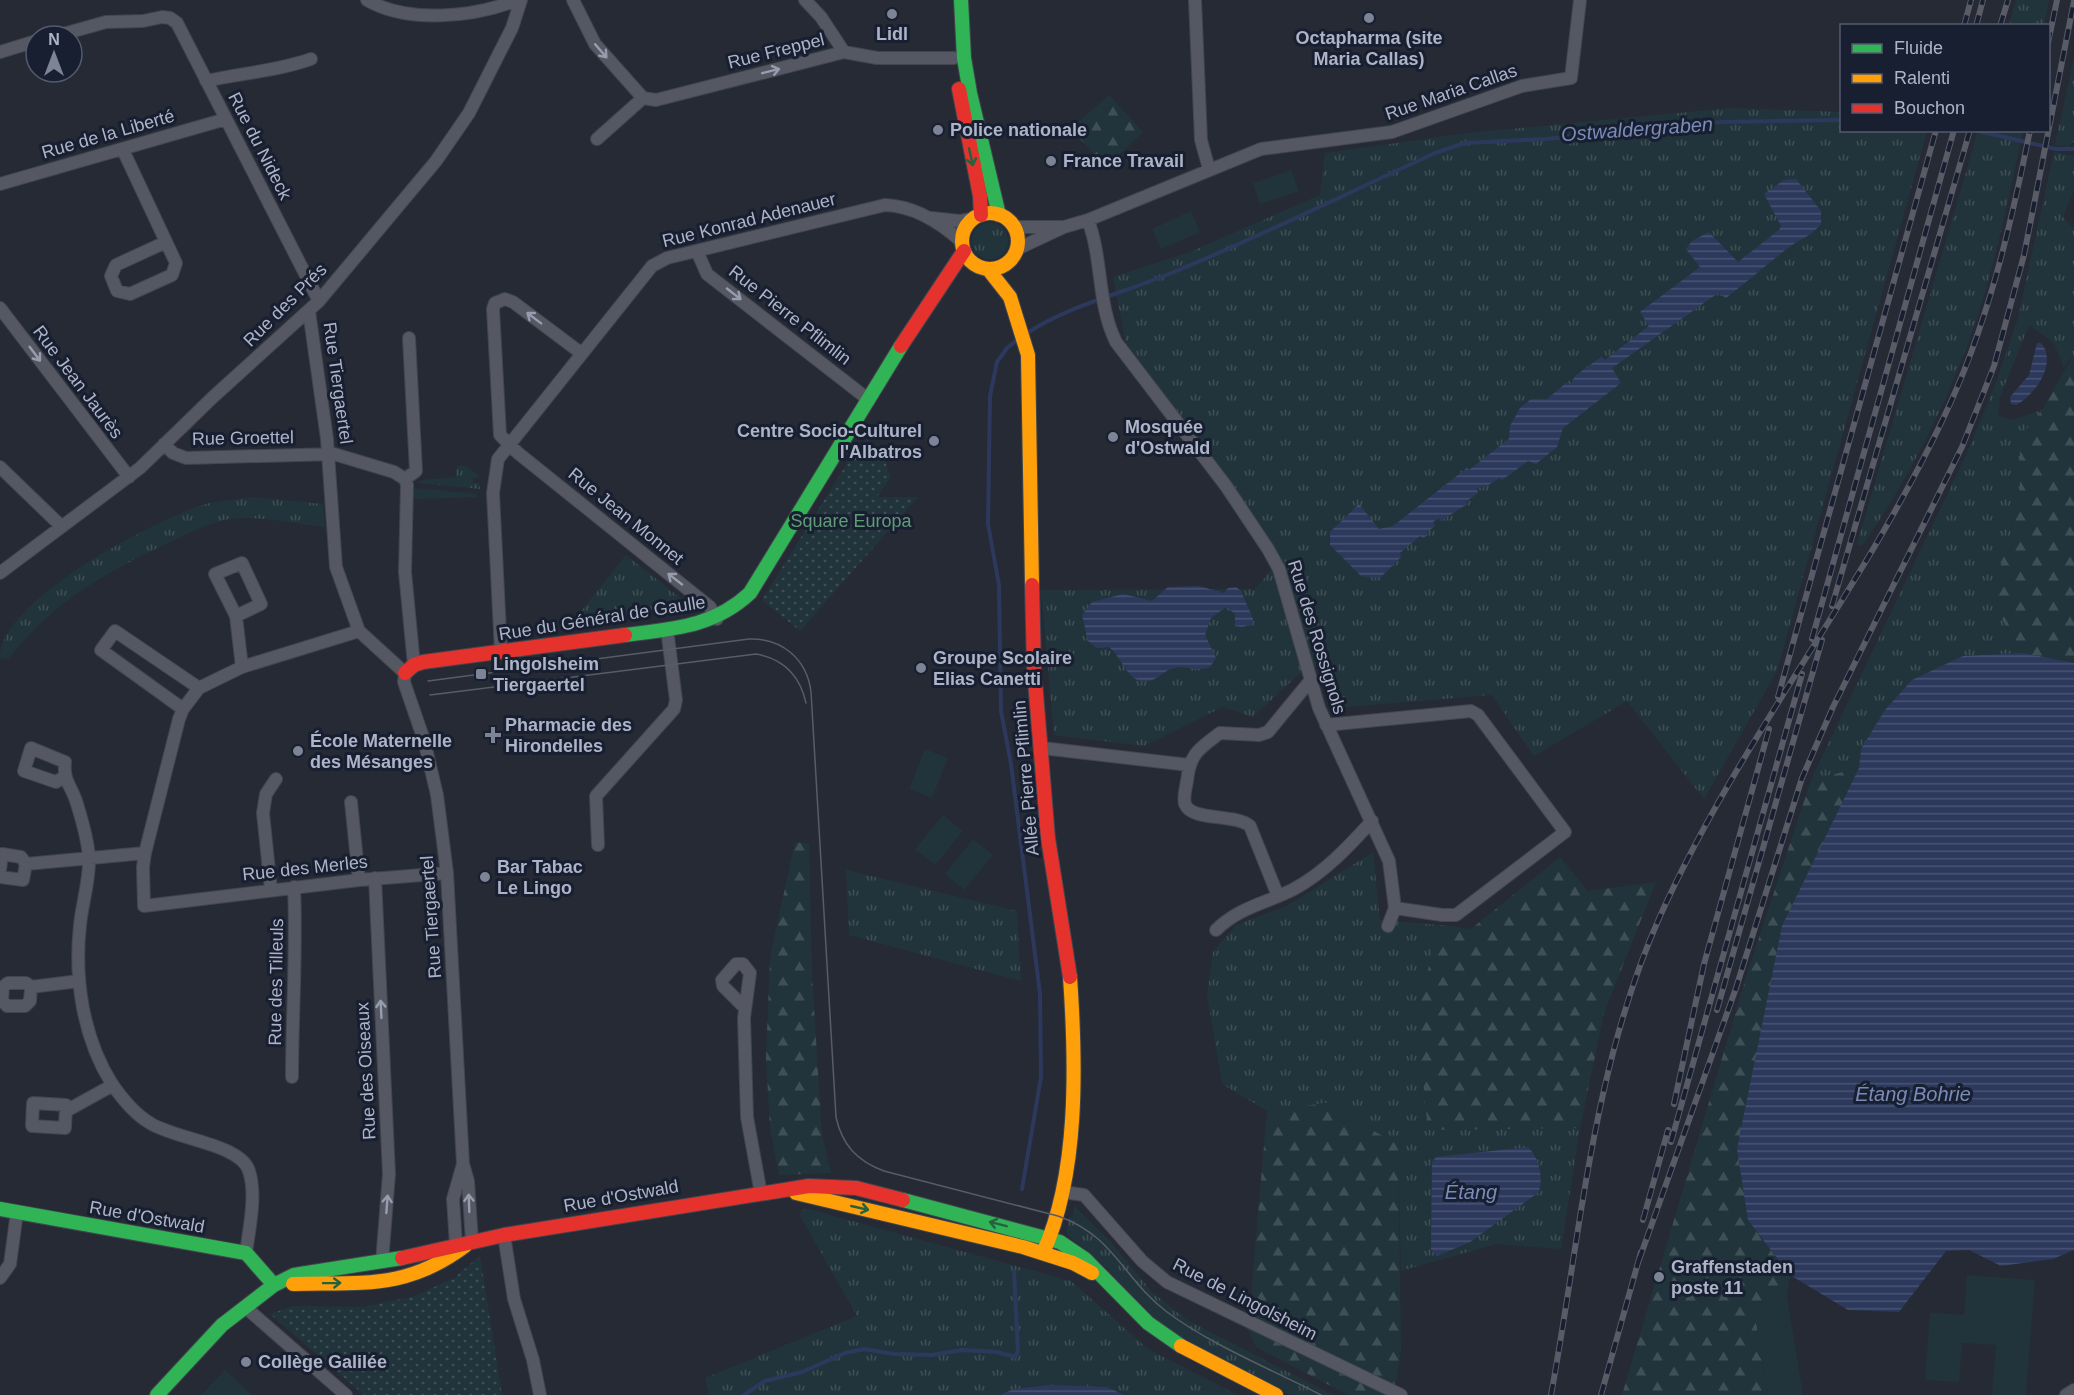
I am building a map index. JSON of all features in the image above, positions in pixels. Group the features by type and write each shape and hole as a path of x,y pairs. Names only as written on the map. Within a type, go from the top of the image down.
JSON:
{"street":[{"path":"367,0 381,8 418,16 492,10 519,0"},
{"name":"Rue des Prés","path":"0,573 129,477 319,301 436,161 469,113 512,28 519,0"},
{"path":"573,0 595,44 643,98 597,139"},
{"path":"805,0 821,17 844,52"},
{"path":"950,0 959,58 964,127 980,196 977,217 963,233 963,246 983,268 1005,265 1014,254 1017,234 1014,227 999,214 959,58 961,0"},
{"path":"1195,0 1201,140 1209,169"},
{"name":"Rue Maria Callas","path":"1014,254 1064,227 1088,220 1261,149 1392,132 1522,86 1570,78 1580,0"},
{"name":"Rue du Nideck","path":"84,28 106,22 143,21 162,17 170,18 177,23 319,301"},
{"path":"0,52 24,45"},
{"name":"Rue Freppel","path":"643,98 656,100 844,52 877,58 959,58"},
{"path":"206,81 243,73 280,70 311,59"},
{"name":"Rue de la Liberté","path":"0,184 226,119"},
{"path":"123,150 176,263 172,275 130,294 117,291 111,276 116,265 166,242"},
{"name":"Rue Konrad Adenauer","path":"501,652 493,493 494,468 508,445 652,266 667,258 885,205 897,205 930,218 960,221 977,217"},
{"path":"977,217 999,214"},
{"name":"Rue Konrad Adenauer","path":"930,218 963,246"},
{"name":"Rue des Rossignols","path":"1088,220 1095,239 1104,299 1116,342 1226,486 1274,560 1283,581 1310,681 1326,725 1389,861 1395,908 1388,926"},
{"name":"Rue Maria Callas","path":"1014,227 1064,227"},
{"name":"Rue du Général de Gaulle","path":"409,669 501,652 692,626 717,619 732,610 750,593 930,299 948,278 963,246"},
{"name":"Rue Pierre Pflimlin","path":"697,251 707,274 869,400"},
{"name":"Allée Pierre Pflimlin","path":"1010,297 1014,254"},
{"name":"Rue du Général de Gaulle","path":"948,278 983,268"},
{"name":"Allée Pierre Pflimlin","path":"983,268 1010,297 1028,355 1034,669 1048,838 1070,977 1074,1094 1064,1191 1050,1238 1043,1253"},
{"path":"508,445 500,435 493,309 495,303 505,299 513,302 581,353"},
{"name":"Rue Jean Jaurès","path":"0,308 129,477"},
{"name":"Rue Tiergaertel","path":"309,310 327,454 394,472 405,479 407,486 405,572 409,669 404,682 424,740 437,795 447,873 464,1164 468,1181 472,1242"},
{"name":"Rue Tiergaertel","path":"405,479 416,471 409,338"},
{"name":"Rue Groettel","path":"164,444 173,453 186,458 327,454"},
{"name":"Rue Jean Monnet","path":"508,445 710,607 717,619"},
{"path":"327,454 336,567 359,631 409,669"},
{"path":"0,467 62,526"},
{"path":"236,616 242,667"},
{"path":"598,844 596,796 674,709 676,700 667,629"},
{"path":"183,709 101,650 115,631 199,688"},
{"path":"26,864 145,853 183,709 199,688 242,667 359,631"},
{"path":"1278,896 1250,826 1240,820 1195,813 1187,807 1185,799 1189,765 1193,755 1220,733 1259,735 1268,732 1310,681"},
{"path":"1326,725 1471,711 1478,716 1565,832 1456,915 1395,908"},
{"path":"1042,748 1189,765"},
{"path":"64,777 76,802 89,858 80,926 79,981 93,1047 113,1084 148,1123 173,1135 228,1151 243,1160 249,1171 252,1189 246,1253 274,1285 222,1325 157,1395"},
{"path":"271,890 263,813 266,794 276,783"},
{"path":"351,801 359,880"},
{"path":"1216,930 1239,911 1278,896 1313,878 1372,821"},
{"name":"Rue des Merles","path":"145,853 144,906 375,878 447,873"},
{"path":"0,870 2,854 21,857 26,864 23,880 0,877"},
{"name":"Rue des Oiseaux","path":"375,878 389,1174 382,1262"},
{"name":"Rue des Tilleuls","path":"292,1077 293,987 297,944 294,887"},
{"path":"31,987 79,981"},
{"path":"745,1008 747,1117 761,1194"},
{"path":"66,1111 113,1084"},
{"name":"Rue Tiergaertel","path":"456,1245 453,1199 464,1164"},
{"name":"Rue d'Ostwald","path":"274,1285 294,1275 382,1262 504,1235 824,1185 856,1188 1050,1238"},
{"name":"Rue d'Ostwald","path":"778,1191 823,1198 1043,1253"},
{"name":"Rue de Lingolsheim","path":"1064,1191 1084,1195 1142,1261 1167,1282 1401,1395"},
{"name":"Rue d'Ostwald","path":"0,1209 246,1253"},
{"path":"0,1278 10,1264 17,1212"},
{"path":"504,1235 514,1299 533,1360 540,1395"},
{"path":"1050,1238 1079,1253 1163,1335 1276,1395"},
{"name":"Rue d'Ostwald","path":"274,1285 369,1283 405,1278 441,1263 472,1242"},
{"path":"1043,1253 1080,1266 1108,1283"},
{"path":"245,1307 346,1395"},
{"path":"2066,1395 2074,1390"}],"green space":[{"path":"2016,0 2049,0 2044,24 2009,24"},
{"path":"2074,58 2074,141 2068,147 2055,145"},
{"path":"1109,95 1143,132 1106,167 1071,129"},
{"path":"1730,108 1840,112 1840,132 1927,132 1777,671 1704,799 1627,701 1534,756 1492,695 1334,708 1316,666 1298,675 1253,717 1223,707 1144,746 1054,735 1041,590 1255,589 1281,558 1126,343 1113,277 1190,252 1320,195 1325,153 1468,133"},
{"path":"1978,132 2023,132 1990,275 1973,329 1948,394 1899,488 1862,546 1857,544"},
{"path":"2054,152 2074,156 2074,190 2063,217 2074,229 2074,354 2064,367 2054,343 2029,325 2000,397 1998,416 2012,420 2042,410 2020,437 2020,502 1994,587 1999,615 2023,653 1963,656 1861,749 1859,768 1811,780 1968,451 1997,380 2018,318"},
{"path":"1291,170 1299,191 1260,204 1253,183"},
{"path":"1191,211 1200,232 1161,249 1152,229"},
{"path":"990,223 1003,228 1008,241 1003,254 990,259 977,254 972,241 977,228"},
{"path":"2074,354 2074,663 2023,653 1999,615 1994,587 2020,502 2020,437 2042,410"},
{"name":"Square Europa","path":"867,438 883,456 891,477 877,497 918,497 800,631 762,600 849,460"},
{"path":"457,466 466,466 479,476 479,478 473,478 473,483 479,483 480,489 418,483 422,480 456,477"},
{"path":"413,488 477,494 477,497 417,499 413,498"},
{"path":"252,497 323,504 325,527 251,518 229,519 206,525 123,565 81,591 43,621 8,659 0,658 6,636 23,613 48,590 78,569 143,531 193,508 215,502"},
{"path":"626,555 693,608 571,624"},
{"path":"925,749 948,758 932,798 909,789"},
{"path":"1859,768 1845,797 1748,1220 1790,1275 1787,1296 1753,1303 1768,1395 1622,1395 1747,974 1811,780"},
{"path":"943,815 963,831 935,865 915,849"},
{"path":"973,839 993,855 964,890 945,874"},
{"path":"795,842 809,844 812,976 822,1135 831,1173 779,1175 770,1128 766,1058 770,957"},
{"path":"1373,852 1380,920 1440,925 1416,1013 1428,1130 1580,1128 1561,1249 1496,1244 1401,1271 1398,1145 1326,1103 1267,1111 1222,1084 1207,995 1213,952 1236,925 1287,906"},
{"path":"1560,857 1588,891 1656,882 1604,1013 1580,1128 1428,1130 1416,1013 1440,925 1471,929"},
{"path":"846,870 1017,911 1021,981 849,935"},
{"path":"1326,1103 1398,1145 1401,1351 1394,1395 1348,1395 1256,1347 1248,1329 1267,1111"},
{"path":"1074,1206 1111,1242 1152,1292 1187,1320 1333,1395 1290,1395 1192,1345 1150,1317 1106,1267 1069,1236 1067,1231 1069,1217 1073,1218"},
{"path":"805,1208 1071,1281 1148,1349 1238,1395 709,1395 705,1378 857,1316 799,1214"},
{"path":"480,1256 502,1395 364,1395 270,1314 293,1306 364,1307 415,1296 454,1278"},
{"path":"1967,1275 2035,1280 2026,1395 1992,1395 1996,1345 1962,1343 1959,1382 1925,1380 1930,1313 1964,1315"},
{"path":"1787,1296 1803,1395 1768,1395 1753,1303"},
{"path":"225,1370 252,1395 201,1395"}],"water":[{"path":"1796,179 1821,211 1821,224 1726,298 1718,293 1612,368 1621,383 1563,428 1557,447 1536,464 1528,461 1502,480 1499,478 1484,488 1482,486 1477,489 1478,493 1467,501 1467,504 1441,521 1439,518 1433,522 1435,526 1427,532 1428,535 1423,538 1420,536 1400,553 1401,557 1380,578 1361,576 1330,545 1330,532 1359,504 1379,529 1393,526 1467,468 1469,470 1509,439 1510,426 1520,408 1531,399 1547,399 1566,383 1571,384 1575,376 1601,357 1605,360 1649,326 1640,312 1700,267 1686,249 1692,241 1709,232 1738,262 1779,230 1781,226 1764,194 1784,180"},
{"path":"2037,343 2041,343 2046,351 2046,369 2030,394 2016,405 2011,404 2010,397 2029,375"},
{"path":"1199,586 1224,593 1228,588 1236,587 1241,591 1253,619 1253,624 1235,626 1235,614 1226,607 1211,618 1205,635 1216,658 1210,667 1174,668 1152,680 1142,681 1126,670 1109,647 1097,648 1088,641 1082,615 1092,602 1123,594 1152,601 1168,587"},
{"name":"Étang Bohrie","path":"2023,653 2074,663 2074,1250 2053,1259 2001,1266 1969,1250 1946,1251 1899,1312 1848,1310 1790,1275 1748,1220 1737,1149 1782,926 1859,768 1861,749 1885,710 1912,680 1963,656"},
{"name":"Étang","path":"1528,1147 1540,1168 1539,1192 1470,1242 1437,1256 1431,1249 1432,1162 1436,1157"},
{"path":"1050,1385 1107,1387 1124,1395 1000,1395 1014,1389"}],"waterway":[{"path":"1026,334 1057,316 1198,262 1435,153 1465,143 1546,139 1722,122 1840,120"},
{"name":"Ostwaldergraben","path":"1983,132 2056,149 2074,149"},
{"path":"1017,340 1007,348 997,362 990,396 988,524 999,585 1001,711 1011,764 1040,994 1041,1077 1022,1189"},
{"path":"744,1395 765,1381 802,1372 845,1353 864,1349 894,1354 932,1355 962,1350 997,1352 1015,1357 1018,1351 1014,1272"}],"tram line":[{"path":"428,681 749,639 772,642 791,653 804,670 811,692 836,1117 847,1144 859,1157 884,1171 1058,1216 1077,1225 1106,1246 1139,1286 1184,1324 1222,1346 1321,1395"},
{"path":"430,695 756,654 775,660 789,670 800,685 806,703"}],"railway":[{"path":"1965,24 1971,0"},
{"path":"1977,24 1983,0"},
{"path":"2001,24 2008,0"},
{"path":"2050,33 2057,0"},
{"path":"2050,123 2074,1"},
{"path":"1778,697 1935,132"},
{"path":"1812,639 1953,132"},
{"path":"1832,606 1969,132"},
{"path":"1551,1395 1591,1151 1619,1031 1638,972 1661,914 1692,850 1763,727 1876,545 1943,419 1959,384 1996,278 2030,132"},
{"path":"1639,1260 1736,988 1802,778 1833,707 1962,447 1994,366 2024,255 2048,132"},
{"path":"1717,1010 1822,640"},
{"path":"1671,1142 1802,674"},
{"path":"1674,1104 1704,964 1769,729"},
{"path":"1643,1220 1668,1130"},
{"path":"1601,1395 1641,1252"}],"traffic: fast":[{"path":"961,0 964,58 970,93 999,215"},
{"path":"625,635 676,628 707,620 722,613 750,593 901,346"},
{"path":"903,1200 1060,1242 1085,1259 1148,1323 1181,1346"},
{"path":"0,1209 246,1253 274,1285"},
{"path":"157,1395 222,1325 274,1285 294,1275 402,1258"}],"traffic: slow":[{"path":"990,213 1001,215 1010,221 1016,230 1018,241 1016,252 1010,261 1001,267 990,269 979,267 970,261 964,252 962,241 964,230 970,221 979,215 990,213"},
{"path":"988,269 1010,297 1028,355 1032,585"},
{"path":"1043,1253 1055,1222 1069,1154 1074,1081 1070,977"},
{"path":"796,1193 1023,1247 1073,1263 1092,1273"},
{"path":"293,1284 362,1283 403,1277 444,1260 465,1246"},
{"path":"1181,1346 1276,1395"}],"traffic: jam":[{"path":"959,89 980,196 981,215"},
{"path":"901,346 964,251"},
{"path":"1032,585 1034,669 1048,838 1070,977"},
{"path":"405,673 414,665 423,662 625,635"},
{"path":"402,1258 504,1235 809,1186 856,1188 903,1200"}],"place":[{"name":"Lidl","path":"892,14"},
{"name":"Octapharma (site Maria Callas)","path":"1369,18"},
{"name":"Police nationale","path":"938,130"},
{"name":"France Travail","path":"1051,161"},
{"name":"Mosquée d'Ostwald","path":"1113,437"},
{"name":"Centre Socio-Culturel l'Albatros","path":"934,441"},
{"name":"Groupe Scolaire Elias Canetti","path":"921,668"},
{"name":"Lingolsheim Tiergaertel","path":"481,674"},
{"name":"Pharmacie des Hirondelles","path":"493,735"},
{"name":"École Maternelle des Mésanges","path":"298,751"},
{"name":"Bar Tabac Le Lingo","path":"485,877"},
{"name":"Graffenstaden poste 11","path":"1659,1277"},
{"name":"Collège Galilée","path":"246,1362"}]}
